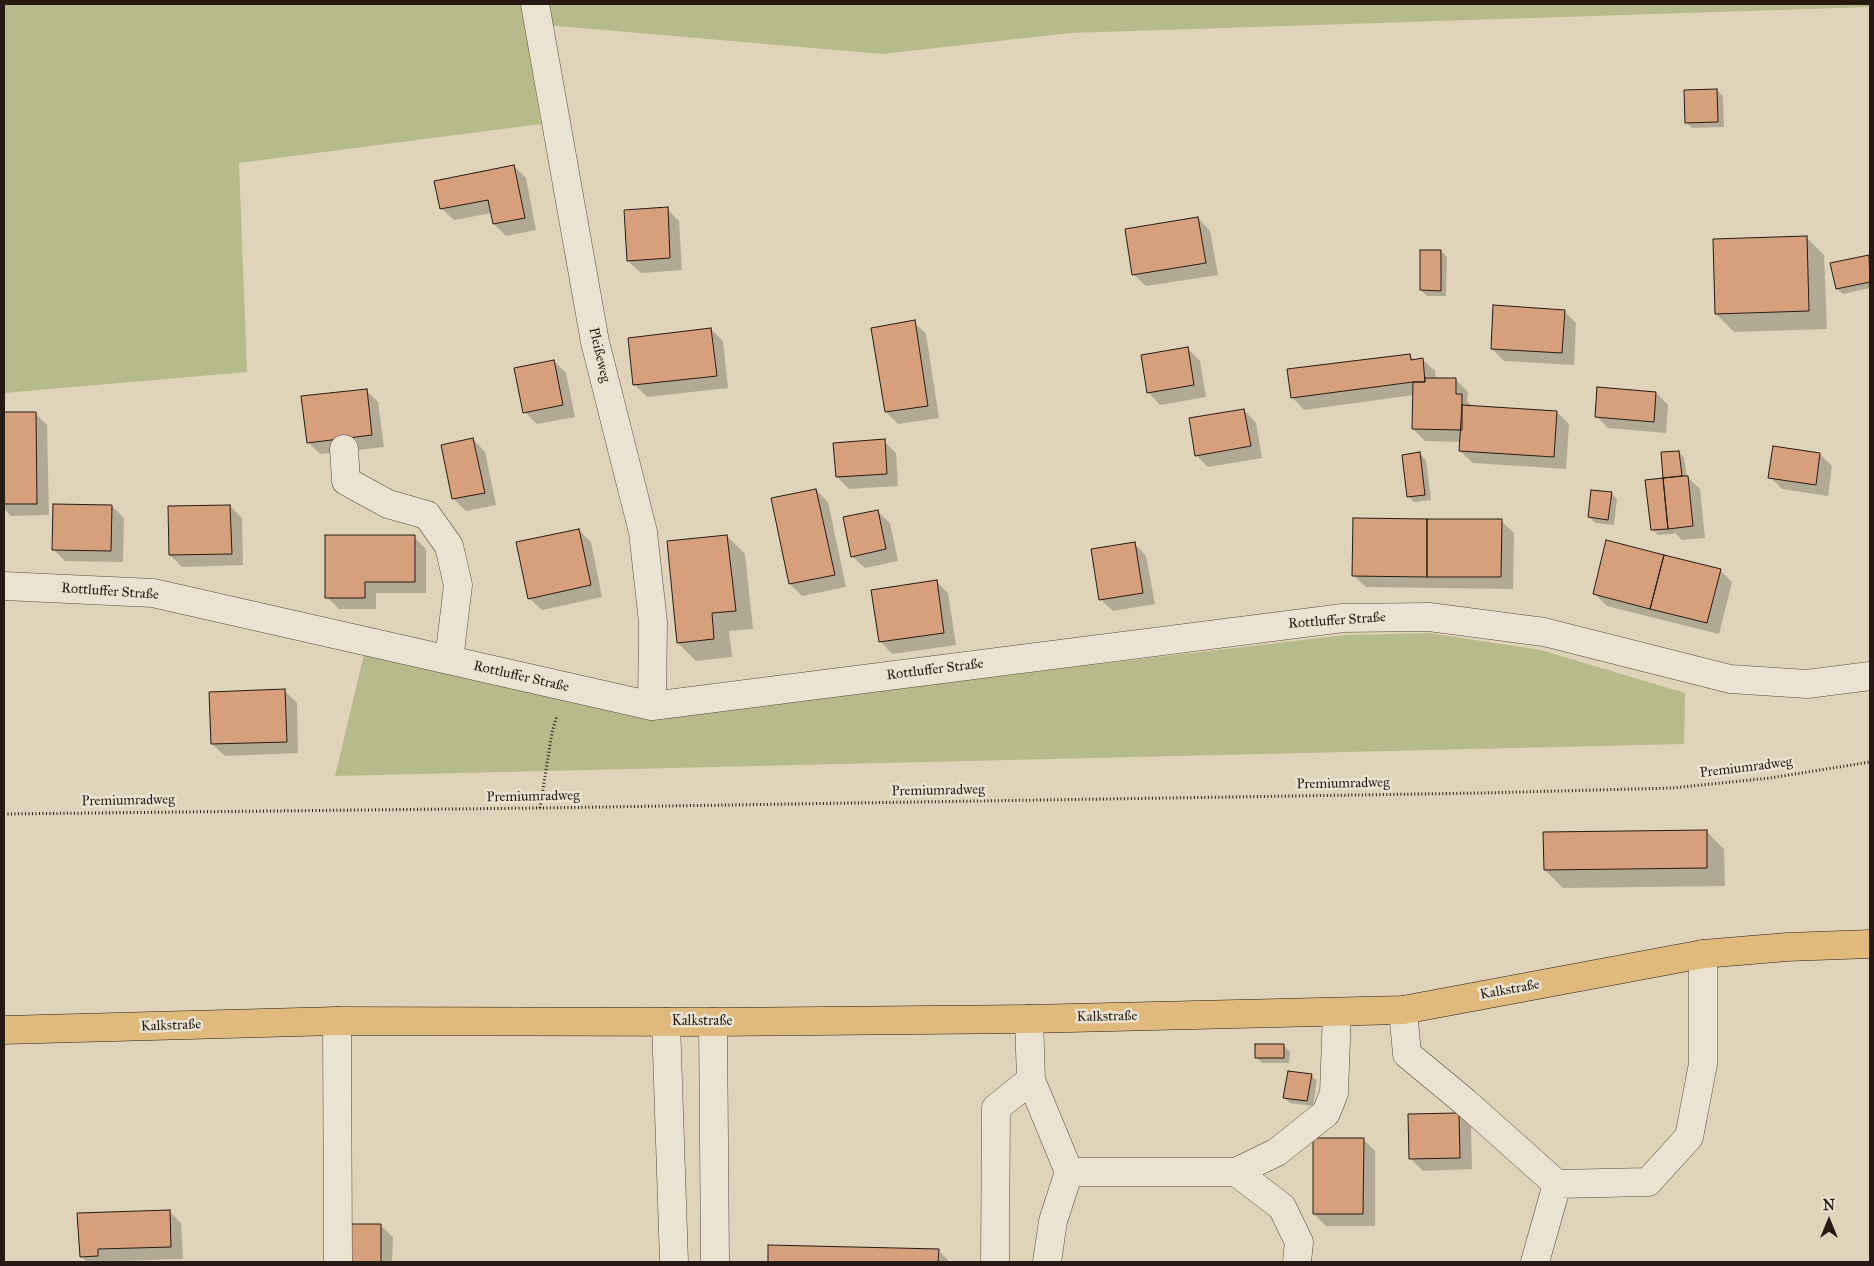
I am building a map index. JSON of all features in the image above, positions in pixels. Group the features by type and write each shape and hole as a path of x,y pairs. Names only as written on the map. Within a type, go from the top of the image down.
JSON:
{"main road":[{"name":"Kalkstraße","path":"4,1030 338,1021 714,1022 1029,1019 1403,1010 1703,954 1787,947 1870,944"}],"street":[{"name":"Pleißeweg","path":"535,4 596,342 643,532 653,622 652,706"},
{"path":"344,449 346,481 388,504 427,514 448,546 458,585 448,660"},
{"name":"Rottluffer Straße","path":"4,586 153,593 652,706 1343,618 1429,617 1544,632 1730,680 1806,684 1870,676"},
{"path":"1403,1010 1407,1054 1465,1102 1557,1184 1648,1182 1689,1137 1703,1064 1703,954"},
{"path":"1068,1172 1236,1172 1277,1152 1326,1113 1334,1093 1337,1012"},
{"path":"1029,1019 1031,1080 1068,1172 1052,1222 1047,1262"},
{"path":"338,1021 338,1262"},
{"path":"666,1022 674,1262"},
{"path":"714,1022 715,1262"},
{"path":"995,1262 996,1108 1031,1080"},
{"path":"1236,1172 1282,1207 1299,1242 1297,1262"},
{"path":"1535,1262 1557,1184"}],"path":[{"path":"540,808 552,732 564,687"},
{"name":"Premiumradweg","path":"4,814 540,808 1482,793 1672,788 1770,778 1870,762"}],"green space":[{"path":"4,4 521,4 541,124 239,163 247,372 4,393"},
{"path":"543,4 1870,4 1870,7 1070,33 882,54 546,25"},
{"path":"1429,633 1541,650 1685,693 1684,744 335,776 365,650 649,717 1345,635"}],"building":[{"path":"1717,89 1718,122 1685,123 1684,90"},
{"path":"514,165 525,218 493,224 488,200 440,209 434,181"},
{"path":"668,207 670,258 627,261 624,210"},
{"path":"1198,217 1206,263 1132,275 1125,229"},
{"path":"1807,236 1809,311 1715,314 1713,239"},
{"path":"1420,250 1441,250 1441,291 1420,290"},
{"path":"1869,255 1870,282 1836,289 1830,263"},
{"path":"1493,305 1565,310 1562,353 1491,349"},
{"path":"915,320 928,406 885,412 871,328"},
{"path":"711,328 717,376 633,385 628,338"},
{"path":"1188,347 1194,385 1147,393 1141,355"},
{"path":"1410,354 1411,360 1423,358 1425,382 1291,398 1287,369"},
{"path":"554,360 563,405 523,413 514,368"},
{"path":"1425,378 1456,378 1456,394 1462,394 1462,430 1412,429 1413,382 1425,382"},
{"path":"1597,387 1656,392 1654,422 1595,417"},
{"path":"367,389 372,435 307,443 301,396"},
{"path":"1462,405 1557,411 1554,457 1459,451"},
{"path":"1244,409 1251,446 1195,456 1189,418"},
{"path":"4,412 36,412 37,504 4,504"},
{"path":"473,438 485,493 452,499 441,445"},
{"path":"885,439 887,474 836,477 833,443"},
{"path":"1773,446 1820,453 1816,485 1768,478"},
{"path":"1679,451 1682,476 1663,478 1661,452"},
{"path":"1420,452 1425,495 1407,497 1402,455"},
{"path":"1688,476 1693,526 1668,529 1663,478"},
{"path":"1663,478 1668,529 1651,530 1645,480"},
{"path":"816,489 835,575 789,584 771,498"},
{"path":"1591,490 1612,492 1608,520 1588,517"},
{"path":"53,504 112,505 111,551 52,550"},
{"path":"230,505 232,554 169,555 168,506"},
{"path":"878,510 886,549 851,557 843,517"},
{"path":"1353,518 1427,519 1427,577 1352,576"},
{"path":"1427,519 1502,519 1501,577 1427,577"},
{"path":"579,529 591,585 528,599 516,542"},
{"path":"325,535 415,535 415,582 365,582 365,598 325,598"},
{"path":"727,535 736,611 712,613 714,639 677,643 667,541"},
{"path":"1606,540 1664,555 1650,609 1593,594"},
{"path":"1135,542 1143,593 1099,600 1091,549"},
{"path":"1664,555 1721,569 1707,623 1650,609"},
{"path":"937,580 944,633 879,642 871,590"},
{"path":"285,689 287,742 211,744 209,692"},
{"path":"1707,830 1707,868 1544,870 1543,832"},
{"path":"1255,1044 1284,1044 1284,1058 1255,1058"},
{"path":"1288,1071 1312,1074 1307,1101 1283,1098"},
{"path":"1459,1113 1460,1158 1409,1159 1408,1114"},
{"path":"1313,1138 1364,1138 1363,1214 1313,1214"},
{"path":"170,1210 171,1247 98,1249 98,1256 80,1257 77,1213"},
{"path":"343,1224 381,1224 381,1262 343,1262"},
{"path":"768,1245 939,1249 938,1262 768,1262"}]}
